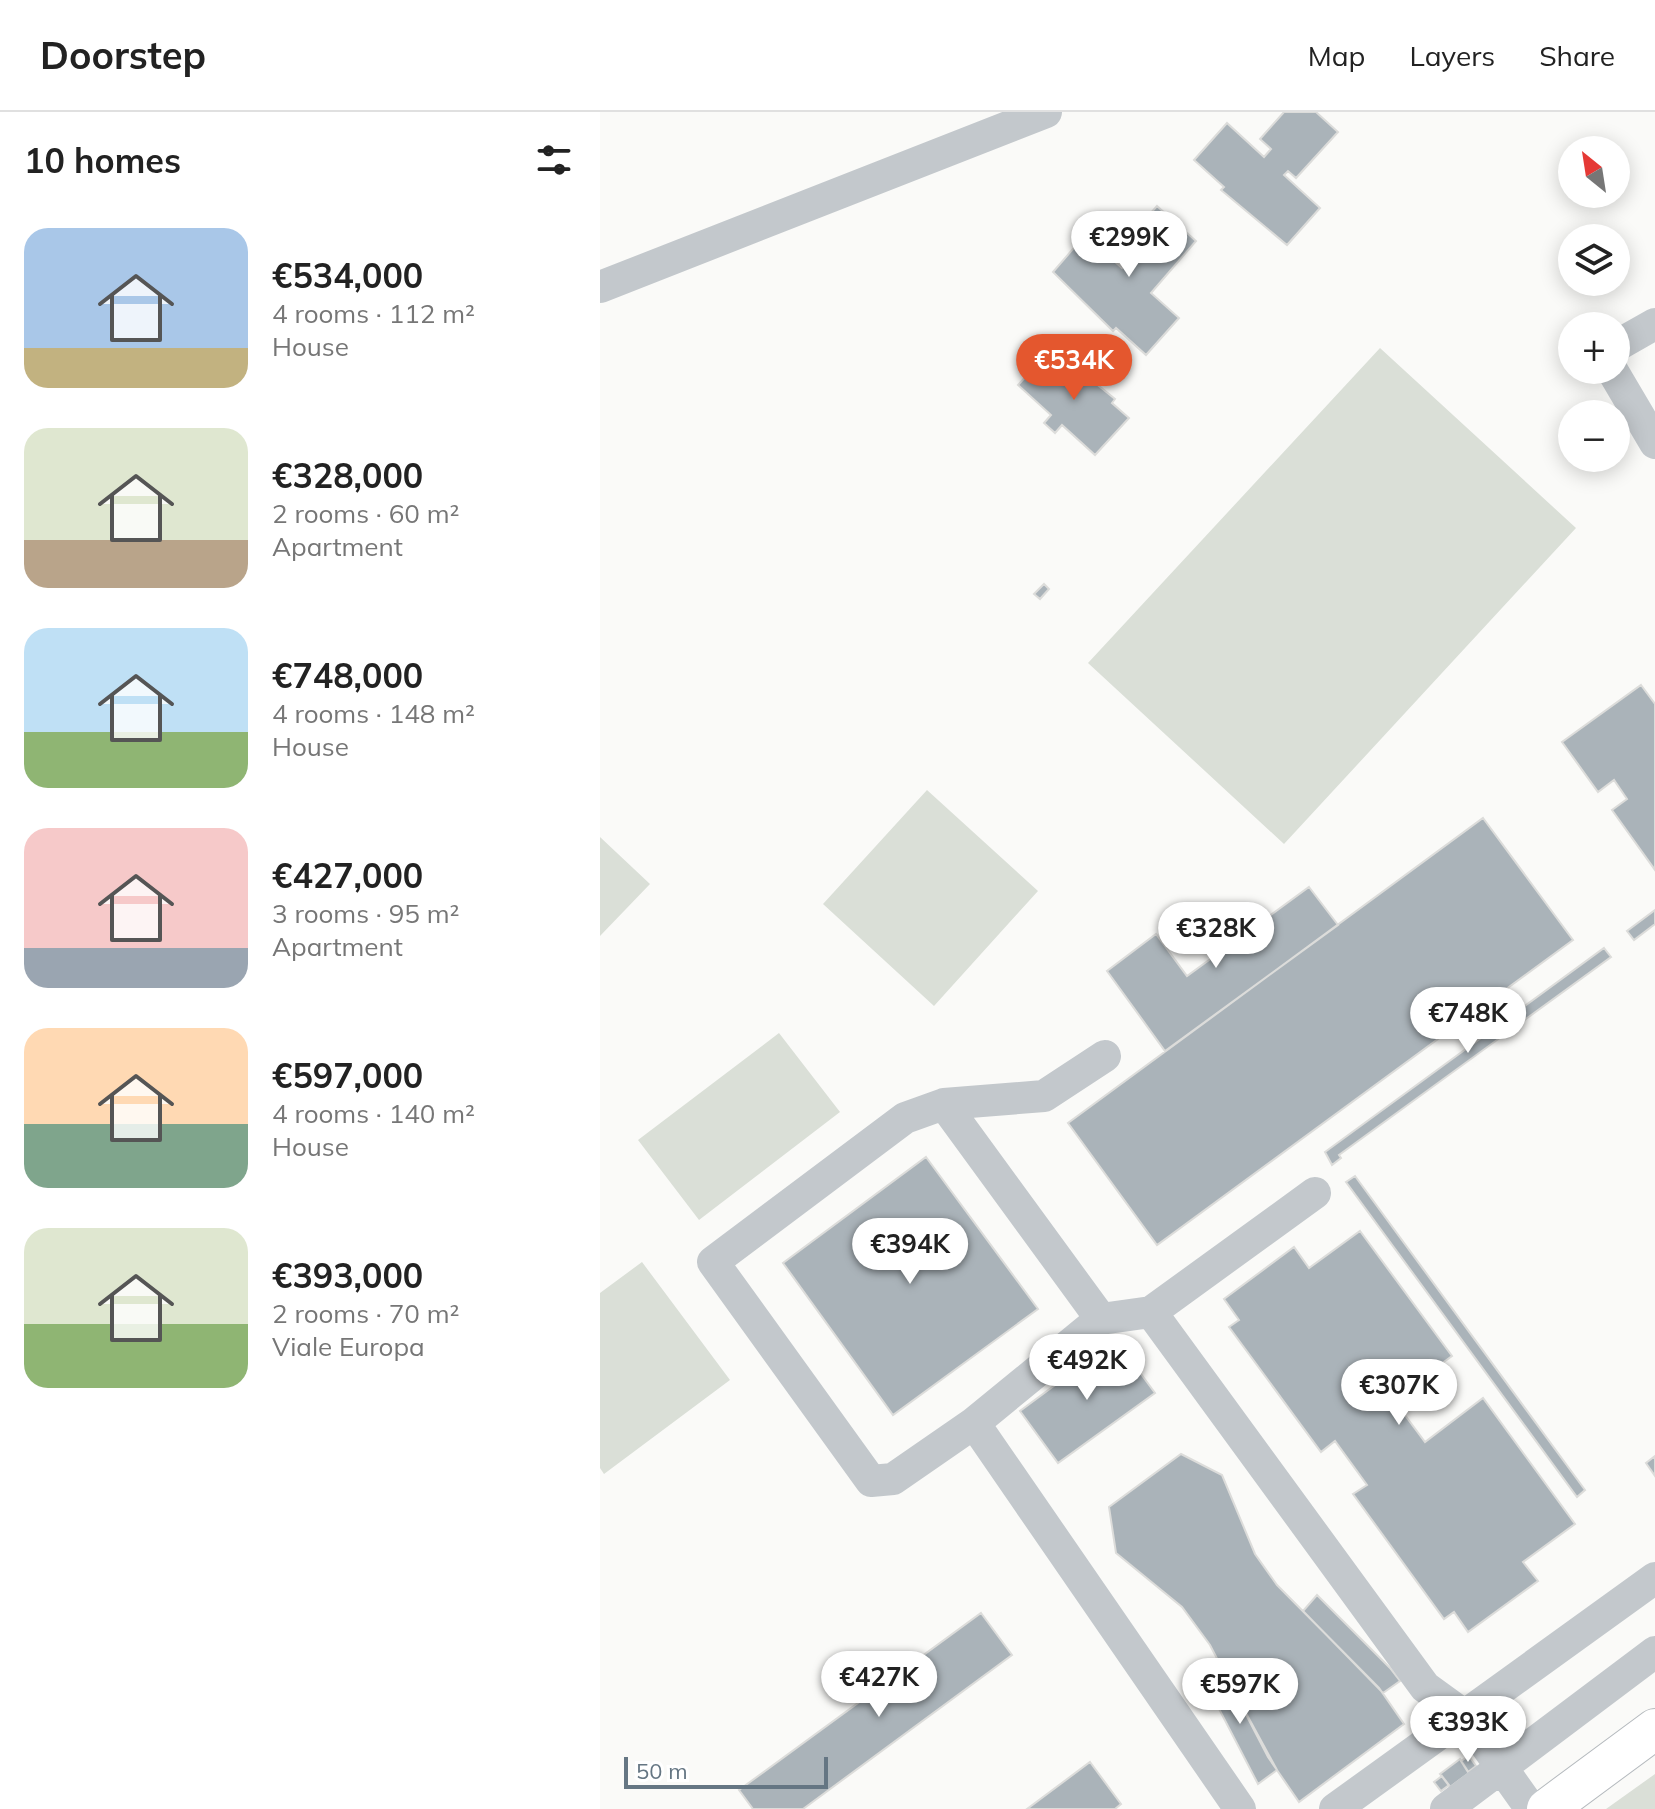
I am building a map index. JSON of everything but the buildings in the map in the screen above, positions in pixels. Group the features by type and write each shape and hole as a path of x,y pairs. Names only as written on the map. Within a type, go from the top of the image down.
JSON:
{"main road":[{"path":"1547,1809 1655,1729"}],"street":[{"path":"600,287 1046,112"},
{"path":"1630,338 1655,324"},
{"path":"1620,384 1655,443"},
{"path":"1105,1056 1044,1096 944,1104 905,1118 713,1262 871,1481 893,1479 974,1423 1101,1319 1151,1312 1315,1193"},
{"path":"944,1104 1101,1319"},
{"path":"1151,1312 1425,1687 1465,1716 1531,1809"},
{"path":"974,1423 1240,1809"},
{"path":"1335,1809 1655,1578"},
{"path":"1446,1809 1655,1652"}],"shaded area":[{"path":"1380,348 1576,528 1284,844 1088,663"},
{"path":"927,790 1038,891 934,1006 823,904"},
{"path":"600,837 650,884 600,936"},
{"path":"779,1033 840,1112 699,1220 638,1140"},
{"path":"642,1262 730,1380 604,1474 600,1468 600,1293"},
{"path":"1655,1774 1655,1809 1606,1809"}]}
